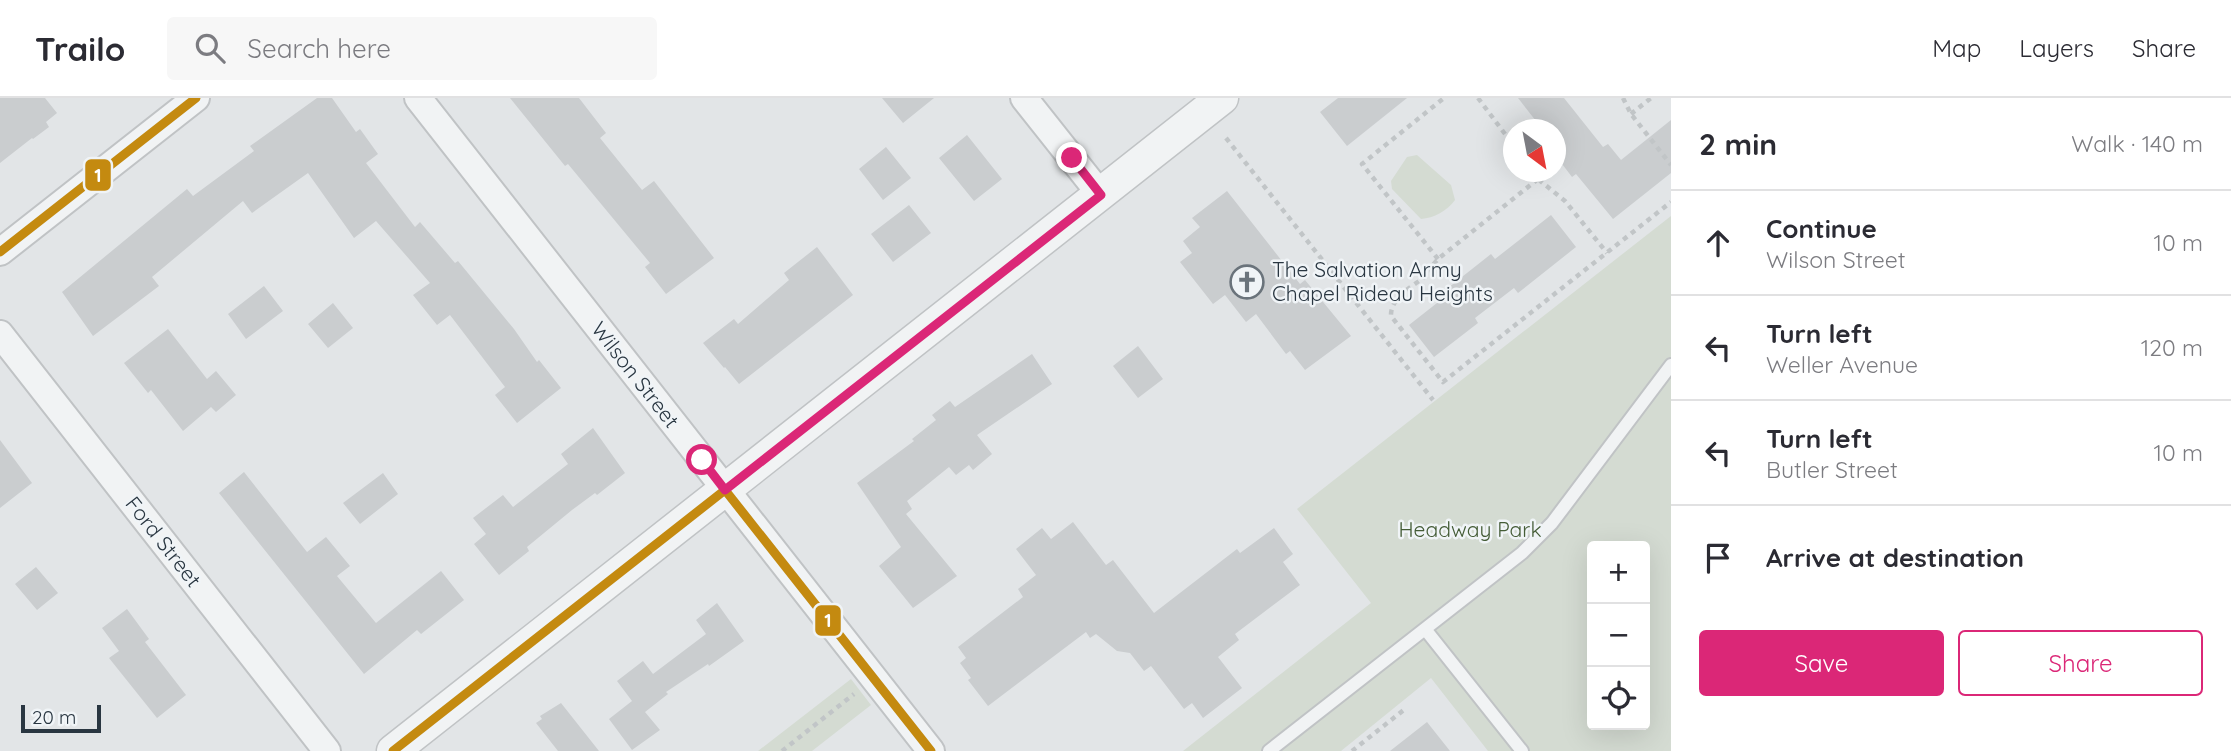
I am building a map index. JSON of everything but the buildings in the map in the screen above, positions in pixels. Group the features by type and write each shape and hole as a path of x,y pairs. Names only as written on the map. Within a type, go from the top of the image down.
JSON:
{"street":[{"path":"0,252 195,98"},
{"name":"Wilson Street","path":"418,98 931,751"},
{"path":"1024,98 1101,195"},
{"path":"393,751 1222,98"},
{"name":"Ford Street","path":"0,334 327,751"}],"lane":[{"path":"1269,751 1522,552 1552,523 1671,365"},
{"path":"1425,629 1522,751"}],"path":[{"path":"1438,259 1362,164 1444,98"},
{"path":"1478,98 1503,131"},
{"path":"1623,98 1631,114 1671,165"},
{"path":"1631,114 1651,98"},
{"path":"1226,138 1433,400"},
{"path":"1534,182 1438,259 1431,267 1432,272 1396,300 1391,308 1391,316 1443,382 1671,202"},
{"path":"1542,182 1565,201 1607,253"},
{"path":"782,751 874,679"},
{"path":"1352,751 1405,709"}],"green space":[{"path":"1417,155 1451,185 1455,200 1440,213 1421,219 1392,189 1391,181 1407,157"},
{"name":"Headway Park","path":"1671,216 1671,751 1488,751 1431,678 1341,751 1183,751 1371,603 1297,509"},
{"path":"851,679 871,705 812,751 758,751"}],"transit line":[{"name":"1","path":"0,252 196,98"},
{"name":"1","path":"725,490 931,751"},
{"name":"1","path":"393,751 725,490"}],"place":[{"name":"The Salvation Army Chapel Rideau Heights","path":"1247,282"}],"route":[{"path":"702,460 725,490 1101,195 1072,158"}]}
